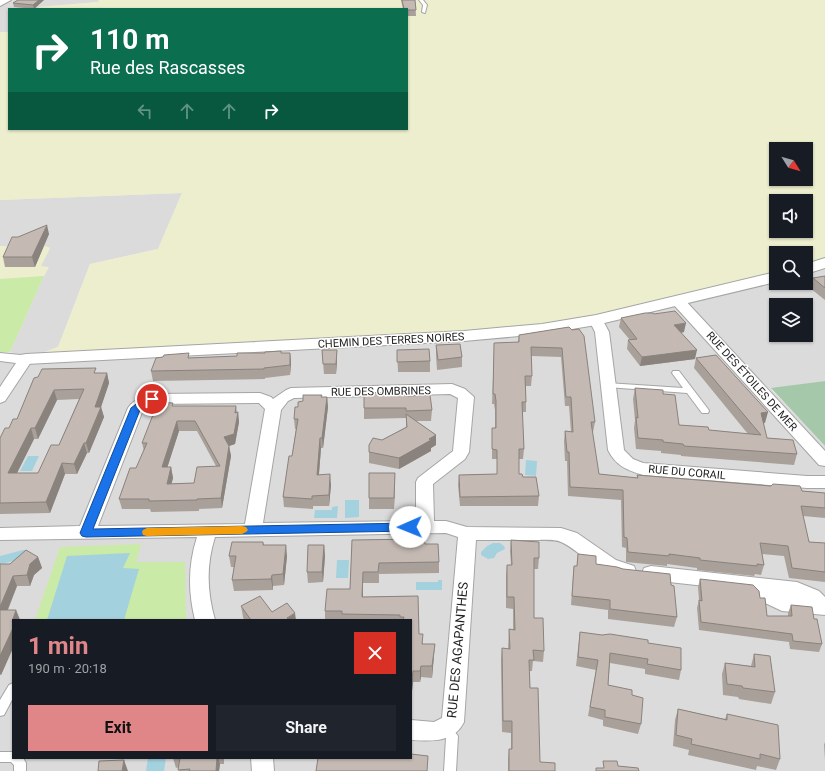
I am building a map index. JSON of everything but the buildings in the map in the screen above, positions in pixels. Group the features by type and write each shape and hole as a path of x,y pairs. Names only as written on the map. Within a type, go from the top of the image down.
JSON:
{"street":[{"path":"0,3 6,0"},
{"path":"813,267 825,263"},
{"name":"CHEMIN DES TERRES NOIRES","path":"0,357 26,359 464,336 542,329 596,320 769,279"},
{"name":"RUE DES ÉTOILES DE MER","path":"678,301 825,461"},
{"name":"RUE DU CORAIL","path":"596,320 602,332 607,385 616,450 618,455 626,462 643,469 791,481 825,482"},
{"path":"0,398 26,359"},
{"name":"RUE DES OMBRINES","path":"273,409 283,398 292,393 452,389 460,392 466,398 461,452 460,455 424,482 425,527"},
{"path":"86,533 136,408 152,399 260,398 266,400 273,409 253,529"},
{"path":"0,534 208,532 253,529 425,527 446,527 467,532 561,534 573,538 608,566 621,570 756,585 770,597 782,603 824,607"},
{"path":"205,619 198,584 200,557 208,532"},
{"name":"RUE DES AGAPANTHES","path":"412,730 435,732 446,730 453,722 467,532"},
{"path":"262,759 263,771"}],"lane":[{"path":"421,0 424,5 424,12"},
{"path":"676,373 688,391 705,411"},
{"path":"607,385 688,391"},
{"path":"0,710 12,690"},
{"path":"446,730 452,736 450,771"},
{"path":"0,757 12,758"},
{"path":"15,759 20,763 20,771"}],"shaded area":[{"path":"13,0 99,0 98,2 38,8 8,8 8,32 0,32 0,6"},
{"path":"182,193 158,249 90,264 58,347 28,358 769,273 769,290 813,290 813,262 825,258 825,381 771,389 825,446 825,771 0,771 0,359 25,358 10,352 48,267 40,267 50,248 44,246 0,246 0,200"}],"green space":[{"path":"99,0 825,0 825,258 813,262 813,246 769,246 769,274 543,328 26,359 58,347 90,264 158,249 182,193 0,200 0,32 8,32 8,130 408,130 408,8 38,8 98,2"},
{"path":"0,246 44,246 50,248 41,266 49,267 44,276 0,279"},
{"path":"44,276 10,352 0,352 0,279"},
{"path":"825,381 825,446 771,388"},
{"path":"141,544 136,562 185,562 186,619 35,619 60,547"}],"water":[{"path":"28,456 39,456 32,471 20,471"},
{"path":"526,460 537,461 536,476 525,475"},
{"path":"345,500 359,500 359,517 345,518"},
{"path":"338,506 337,518 314,518 315,510 332,510 332,507"},
{"path":"493,543 500,543 505,549 497,553 494,558 488,559 481,555 481,552 487,546"},
{"path":"26,550 24,559 0,564 0,556"},
{"path":"130,553 123,568 139,569 124,619 47,619 67,556"},
{"path":"337,560 349,560 348,578 336,578"},
{"path":"438,580 442,580 442,590 416,590 416,582 438,582"},
{"path":"148,759 166,759 164,771 146,771"}],"slow traffic":[{"path":"147,532 208,532 242,530"}],"route":[{"path":"152,399 136,408 86,533 208,532 253,529 410,527"}]}
